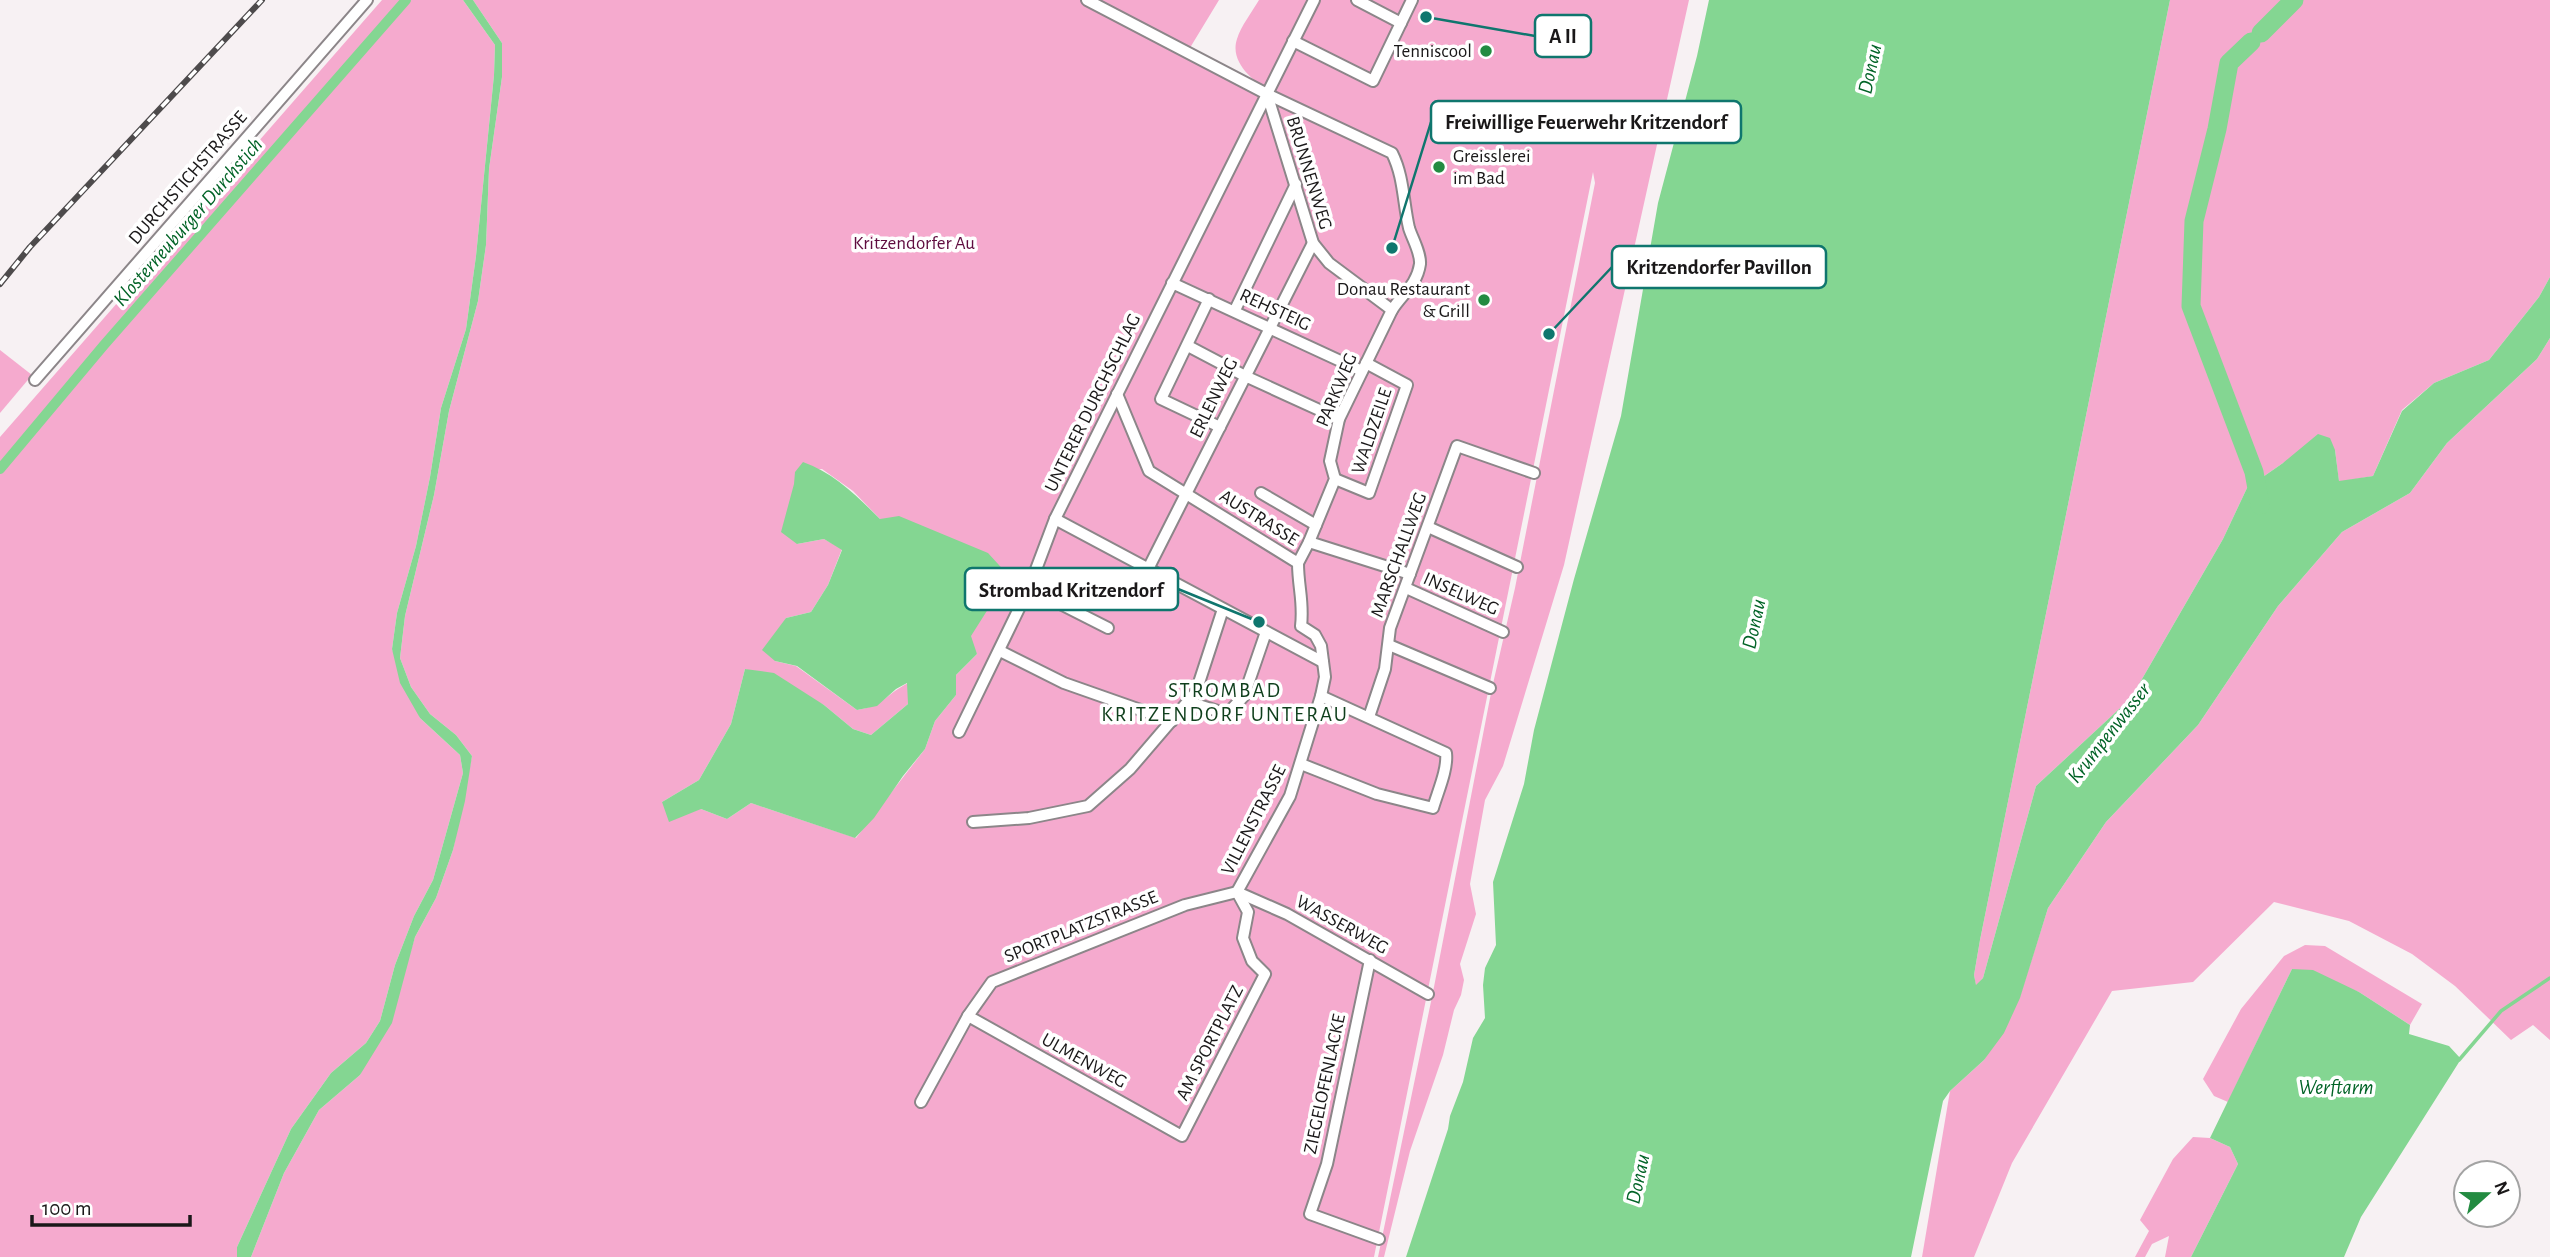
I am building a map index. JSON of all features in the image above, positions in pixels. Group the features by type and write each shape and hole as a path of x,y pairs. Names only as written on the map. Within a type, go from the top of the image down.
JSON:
{"street":[{"name":"DURCHSTICHSTRASSE","path":"35,380 367,0"},
{"path":"1087,0 1267,94"},
{"name":"UNTERER DURCHSCHLAG","path":"959,732 1029,588 1055,519 1314,0"},
{"path":"1357,0 1401,23"},
{"path":"1293,41 1373,80 1412,0"},
{"name":"BRUNNENWEG","path":"1267,94 1313,243 1329,263 1392,310"},
{"name":"PARKWEG","path":"1267,94 1392,153 1400,168 1409,228 1420,263 1410,291 1399,299 1392,310 1339,419 1330,461 1335,479 1298,563"},
{"path":"1235,310 1296,184"},
{"name":"ERLENWEG","path":"1148,569 1313,243"},
{"name":"REHSTEIG","path":"1172,283 1407,384"},
{"path":"1209,299 1161,399 1220,427"},
{"path":"1188,346 1245,376 1339,419"},
{"name":"WALDZEILE","path":"1335,479 1369,493 1407,384"},
{"name":"AUSTRASSE","path":"1117,394 1149,471 1298,563 1298,584 1304,605 1300,626 1315,635 1321,646 1325,677 1321,696"},
{"name":"MARSCHALLWEG","path":"1369,717 1385,669 1390,628 1457,446 1534,473"},
{"path":"1261,493 1316,525"},
{"path":"1055,519 1323,662"},
{"path":"1428,527 1517,567"},
{"path":"1309,542 1410,574"},
{"path":"1029,588 1108,628"},
{"name":"INSELWEG","path":"1406,588 1503,632"},
{"path":"973,822 1029,818 1088,806 1130,769 1196,692 1223,609"},
{"path":"1189,702 1227,714 1244,696 1266,632"},
{"path":"1389,645 1490,688"},
{"path":"1000,651 1064,683 1172,721"},
{"path":"1301,764 1377,794 1433,808 1446,753 1321,696"},
{"name":"VILLENSTRASSE","path":"1237,892 1290,796 1321,696"},
{"name":"WASSERWEG","path":"1237,892 1287,914 1428,993"},
{"name":"SPORTPLATZSTRASSE","path":"920,1102 968,1016 992,982 1185,905 1237,892"},
{"name":"AM SPORTPLATZ","path":"1182,1136 1265,974 1252,961 1243,938 1248,912 1237,892"},
{"name":"ZIEGELOFENLACKE","path":"1370,960 1327,1164 1310,1214 1379,1239"},
{"name":"ULMENWEG","path":"968,1016 1182,1136"}],"green space":[{"path":"382,0 463,0 495,45 476,256 466,329 441,408 416,546 397,613 392,649 420,718 460,755 463,773 433,880 414,916 395,965 380,1021 366,1043 331,1073 291,1129 237,1247 237,1257 0,1257 0,437"},
{"name":"Kritzendorfer Au","path":"473,0 1219,0 1185,56 1261,96 1057,521 1271,93 1245,71 1237,56 1237,39 1259,0 1689,0 1564,565 1503,766 1485,800 1470,884 1476,914 1460,964 1464,980 1461,995 1410,1151 1384,1257 1378,1257 1492,688 1515,588 1595,183 1593,172 1374,1257 251,1257 284,1173 319,1110 360,1075 403,976 415,937 436,898 453,850 472,756 456,735 430,714 411,687 400,658 405,616 434,495 449,411 478,301 486,245 489,169 502,77 502,43","holes":["822,469 853,491 880,519 977,654 956,675 956,695 935,721 925,749 856,838 751,803 727,819 701,809 662,802 699,780 731,724 745,669 824,705 853,729 871,735 908,704 908,683 879,702 857,710 796,666 775,661 786,618 811,612 828,585 842,549 824,539 797,544 795,472"]},
{"path":"2170,0 2550,0 2550,277 2539,297 2489,360 2434,383 2402,410 2373,476 2339,482 2335,450 2283,463 2247,488 2223,539 2131,698 2036,786 1983,978 1976,986 1974,975 1980,940"},
{"path":"2550,338 2550,1040 2533,1025 2511,1040 2455,986 2412,954 2349,921 2274,902 2193,982 2112,991 2012,1163 1974,1257 1922,1257 1950,1091 1984,1060 2020,996 2048,908 2106,822 2198,725 2278,606 2342,532 2410,493 2447,443 2537,359"},
{"path":"0,350 32,375 0,413"},
{"path":"2305,945 2325,946 2422,1004 2410,1025 2359,992 2292,969 2228,1102 2214,1096 2203,1079 2241,1009 2284,956"},
{"path":"2193,1137 2210,1138 2230,1147 2238,1164 2191,1257 2165,1257 2169,1236 2152,1244 2145,1257 2135,1257 2149,1231 2140,1220 2173,1159"}],"water":[{"path":"463,0 473,0 502,43 502,77 489,169 486,245 478,301 449,411 434,495 405,616 400,658 411,687 430,714 456,735 472,756 465,801 453,850 436,898 415,937 392,1023 360,1075 319,1110 284,1173 251,1257 237,1257 237,1247 291,1129 331,1073 366,1043 380,1021 395,965 414,916 433,880 463,773 460,755 420,718 400,683 392,649 397,613 416,546 441,408 466,329 476,256 495,45"},
{"path":"1709,0 2170,0 1980,940 1974,975 1976,985 1983,978 2036,786 2131,698 2223,539 2247,488 2318,434 2330,438 2335,450 2339,481 2373,476 2402,411 2434,383 2489,360 2539,297 2550,277 2550,338 2537,359 2447,443 2410,493 2342,532 2278,606 2198,725 2106,822 2048,908 2020,998 2004,1033 1984,1060 1950,1091 1943,1101 1911,1257 1406,1257 1463,1082 1473,1038 1485,1018 1485,968 1496,945 1493,882 1524,784 1534,730 1621,416 1658,203"},
{"path":"803,462 835,479 880,519 899,516 988,553 1009,576 971,636 977,654 956,675 956,695 935,721 925,749 874,818 855,838 751,803 727,819 701,809 669,822 662,802 699,780 731,724 745,669 774,673 824,705 853,729 871,735 908,704 907,683 877,706 857,710 797,666 775,661 762,650 786,618 811,612 828,585 842,550 824,539 797,544 781,532 795,472"},
{"name":"Werftarm","path":"2292,969 2313,970 2359,992 2410,1025 2409,1034 2449,1046 2461,1059 2361,1217 2344,1257 2191,1257 2238,1164 2230,1147 2210,1138"}],"waterway":[{"name":"Klosterneuburger Durchstich","path":"0,469 104,345 406,0"},
{"path":"2261,33 2294,0"},
{"path":"2251,42 2229,63 2217,129 2194,221 2191,306 2254,472 2260,505"},
{"path":"2459,1060 2501,1011 2550,978"}],"railway":[{"path":"0,284 30,247 262,0"}],"place":[{"name":"A II","path":"1426,17"},
{"name":"Tenniscool","path":"1486,51"},
{"name":"Greisslerei im Bad","path":"1439,167"},
{"name":"Freiwillige Feuerwehr Kritzendorf","path":"1392,248"},
{"name":"Donau Restaurant & Grill","path":"1484,300"},
{"name":"Kritzendorfer Pavillon","path":"1549,334"},
{"name":"Strombad Kritzendorf","path":"1259,622"}],"district":[{"name":"STROMBAD KRITZENDORF UNTERAU","path":"1225,702"}],"water label":[{"name":"Donau","path":"1870,69"},
{"name":"Donau","path":"1754,624"},
{"name":"Krumpenwasser","path":"2109,733"},
{"name":"Donau","path":"1638,1179"}]}
